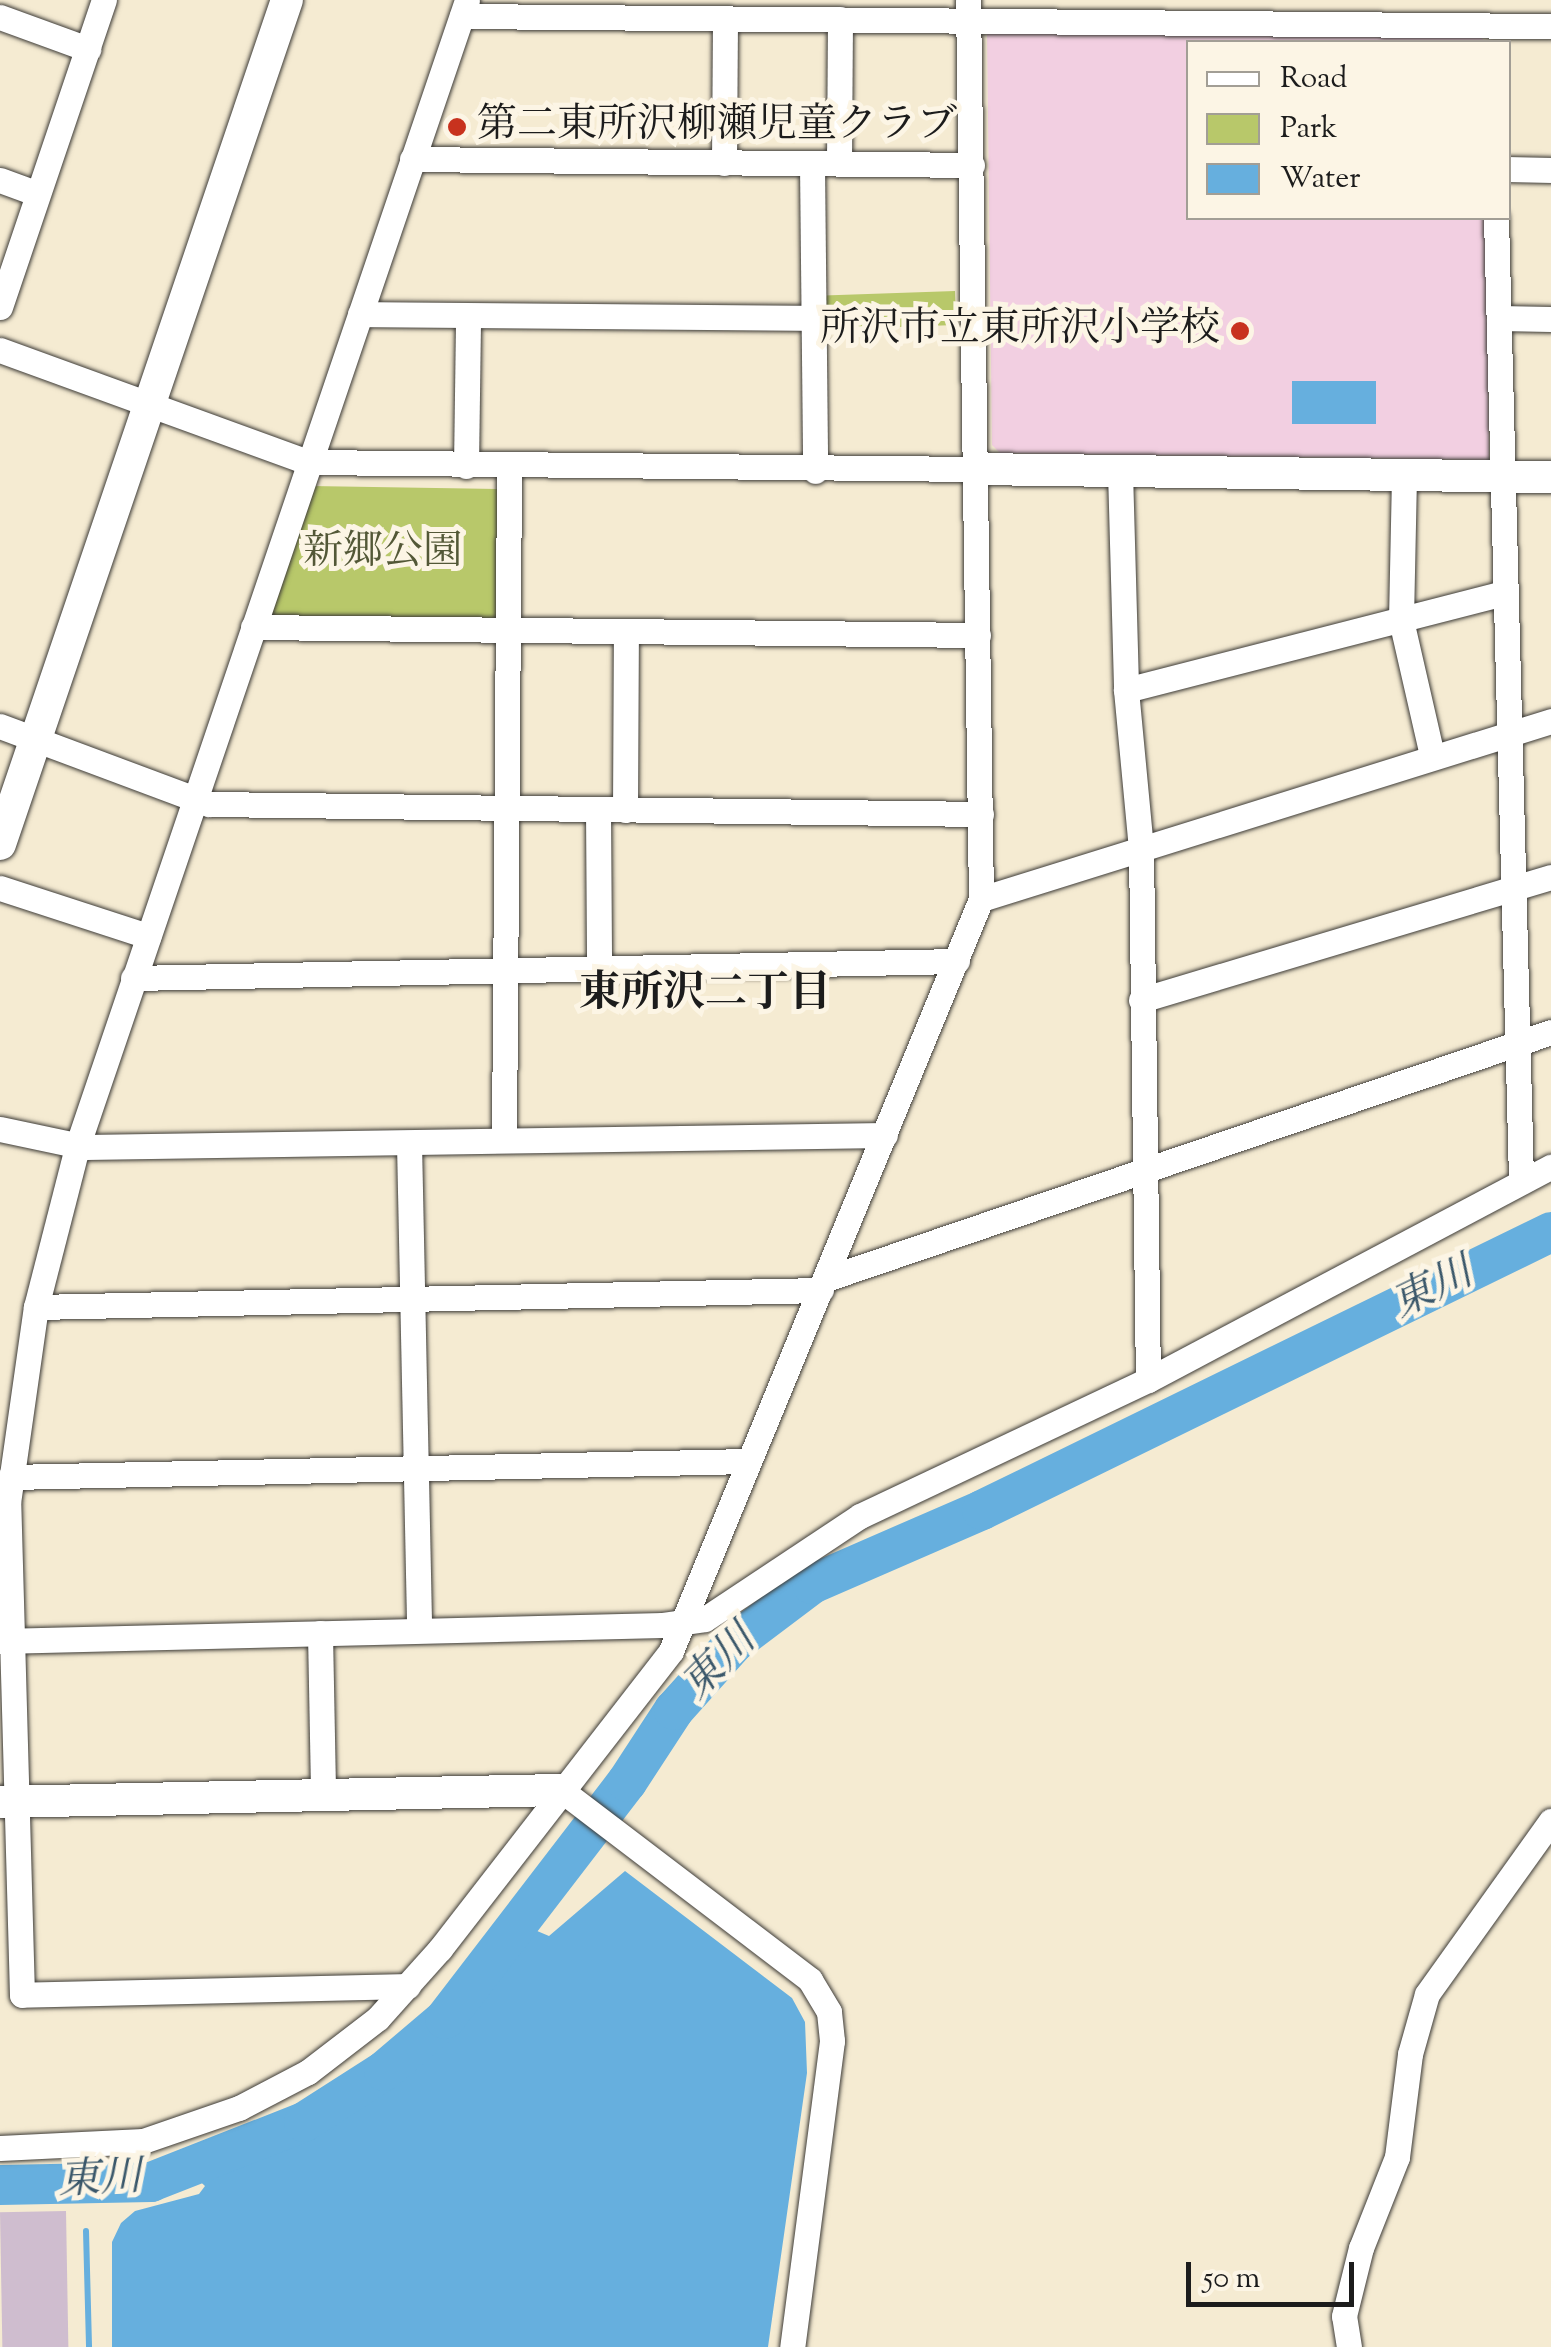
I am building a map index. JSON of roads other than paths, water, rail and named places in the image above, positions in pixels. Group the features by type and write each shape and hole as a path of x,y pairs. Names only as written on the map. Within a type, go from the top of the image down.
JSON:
{"street":[{"path":"0,307 104,0"},
{"path":"0,844 287,0"},
{"path":"408,1986 22,1994 7,1802 10,1477 36,1307 76,1147 464,8 725,19 831,12 968,11 1551,26"},
{"path":"0,2148 143,2141 240,2108 308,2072 408,1986 574,1798 671,1650 981,899 968,11"},
{"path":"831,12 839,164"},
{"path":"0,16 88,49"},
{"path":"724,163 725,19"},
{"path":"412,159 972,165"},
{"path":"812,165 815,471"},
{"path":"1511,169 1551,170"},
{"path":"0,180 38,194"},
{"path":"1496,220 1520,1181"},
{"path":"360,314 814,318"},
{"path":"466,466 468,316"},
{"path":"1499,318 1551,319"},
{"path":"0,350 308,462 510,468 976,468 1551,477"},
{"path":"504,1139 510,468"},
{"path":"1120,471 1126,690 1141,848 1142,1170 1148,1380"},
{"path":"1404,476 1401,620 1432,755"},
{"path":"1126,690 1505,592"},
{"path":"253,626 978,635"},
{"path":"626,632 626,810"},
{"path":"981,899 1507,731 1551,721"},
{"path":"0,726 194,799 598,810 980,814"},
{"path":"598,810 598,967"},
{"path":"1141,1000 1551,877"},
{"path":"0,888 148,936"},
{"path":"133,978 506,967 957,961"},
{"path":"36,1307 823,1285 1516,1040 1551,1032"},
{"path":"0,1128 76,1147 885,1135"},
{"path":"409,1143 419,1629"},
{"path":"6,1641 683,1622 705,1618 860,1516 1148,1380 1551,1167"},
{"path":"10,1477 748,1461"},
{"path":"320,1633 323,1796"},
{"path":"7,1802 323,1796 574,1798 810,1980 829,2012 832,2041 792,2347"},
{"path":"1349,2347 1344,2316 1361,2248 1398,2157 1410,2054 1427,1994 1551,1820"}],"water":[{"path":"1292,381 1376,381 1376,424 1292,424"},
{"path":"625,1871 792,1998 805,2022 807,2073 768,2347 112,2347 112,2242 121,2223 135,2211 199,2194 205,2186 192,2174 323,2124 379,2090 468,2010 530,1928 549,1936"}],"waterway":[{"name":"東川","path":"0,2185 151,2182 304,2122 384,2071 445,2019 627,1782 674,1710 735,1642 812,1584 982,1510 1551,1232"},
{"path":"86,2231 89,2347"}],"place":[{"name":"第二東所沢柳瀬児童クラブ","path":"457,127"},
{"name":"所沢市立東所沢小学校","path":"1240,331"}],"district":[{"name":"東所沢二丁目","path":"705,995"}],"park label":[{"name":"新郷公園","path":"383,554"}]}
